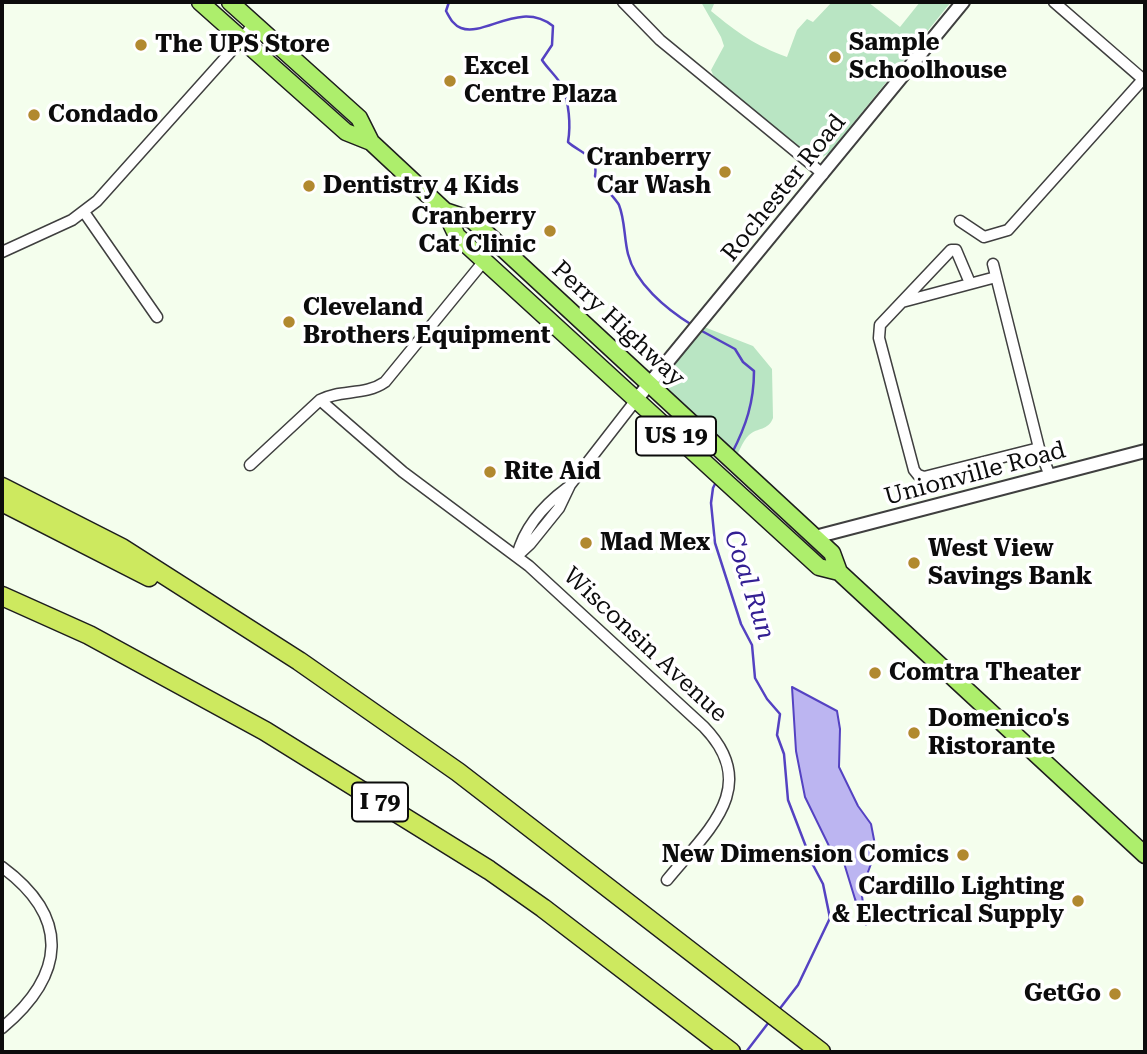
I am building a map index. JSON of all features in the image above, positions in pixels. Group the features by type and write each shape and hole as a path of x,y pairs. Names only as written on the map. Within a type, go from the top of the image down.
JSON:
{"highway":[{"path":"2,487 122,548 299,661 458,772 821,1052"},
{"path":"2,502 98,550 299,661"},
{"name":"I 79","path":"2,596 89,635 265,731 465,856 544,908 731,1052"}],"main road":[{"name":"Perry Highway","path":"200,2 346,132 371,142"},
{"name":"Perry Highway","path":"230,2 359,118 371,142 445,211 457,236 819,567 838,572 1145,855"},
{"name":"Perry Highway","path":"445,211 471,220 650,384 832,553 838,572"}],"street":[{"path":"623,2 660,40 823,174"},
{"name":"Rochester Road","path":"636,400 963,2"},
{"path":"960,221 984,237 1009,230 1145,79 1054,2"},
{"path":"2,252 72,220 104,194 254,23"},
{"path":"84,212 157,317"},
{"path":"970,283 956,250 951,250 880,325 879,332 914,470 924,477 1039,448"},
{"path":"250,465 320,400 333,395 371,389 384,382 484,261"},
{"path":"993,264 1039,448 1050,476"},
{"path":"901,302 996,277"},
{"name":"Wisconsin Avenue","path":"320,400 403,472 517,556 704,727 726,755 730,778 727,796 719,814 667,880"},
{"path":"517,556 522,537 551,500 570,485 636,400"},
{"name":"Unionville Road","path":"815,537 1145,451"},
{"path":"2,867 38,900 52,936 50,960 41,986 28,1004 2,1028"}],"green space":[{"path":"701,2 714,4 711,11 747,38 787,57 797,30 807,19 813,22 832,2 868,2 900,27 920,2 951,2 829,153 811,164 804,151 715,79 711,70 724,46"},
{"path":"699,325 753,346 772,369 773,418 766,427 749,435 734,462 650,385"}],"shaded area":[{"path":"792,687 837,711 840,729 839,767 858,806 871,824 876,850 862,896 866,925 844,863 829,846 805,797 796,751"}],"waterway":[{"name":"Coal Run","path":"449,2 446,11 461,28 481,28 528,17 541,19 553,26 552,45 542,60 564,92 569,114 568,142 591,159 595,176 619,205 628,254 637,275 662,303 692,325"},
{"name":"Coal Run","path":"700,330 735,349 743,362 754,371 748,414 732,453"},
{"name":"Coal Run","path":"717,480 711,503 715,543 741,624 752,645 755,678 767,699 780,714 777,735 784,754 788,800 823,884 830,918 798,985 778,1011"},
{"name":"Coal Run","path":"746,1052 769,1022"}],"place":[{"name":"The UPS Store","path":"141,45"},
{"name":"Sample Schoolhouse","path":"835,57"},
{"name":"Excel Centre Plaza","path":"450,81"},
{"name":"Condado","path":"34,115"},
{"name":"Cranberry Car Wash","path":"725,172"},
{"name":"Dentistry 4 Kids","path":"309,186"},
{"name":"Cranberry Cat Clinic","path":"550,231"},
{"name":"Cleveland Brothers Equipment","path":"289,322"},
{"name":"Rite Aid","path":"490,472"},
{"name":"Mad Mex","path":"586,543"},
{"name":"West View Savings Bank","path":"914,563"},
{"name":"Comtra Theater","path":"875,673"},
{"name":"Domenico's Ristorante","path":"914,733"},
{"name":"New Dimension Comics","path":"963,855"},
{"name":"Cardillo Lighting & Electrical Supply","path":"1078,901"},
{"name":"GetGo","path":"1115,994"}]}
